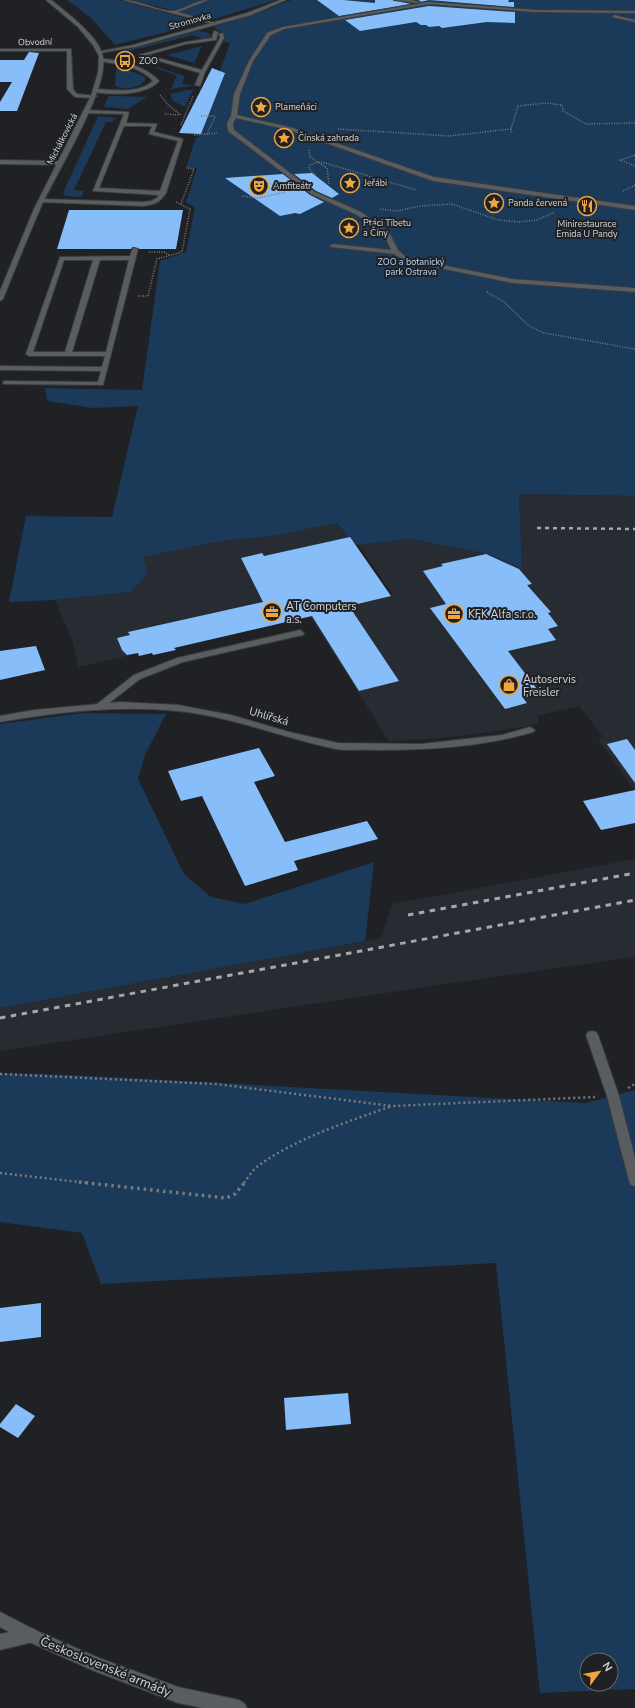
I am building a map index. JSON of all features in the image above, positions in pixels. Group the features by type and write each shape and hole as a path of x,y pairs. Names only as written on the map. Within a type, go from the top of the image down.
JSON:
{"street":[{"name":"Michálkovická","path":"0,297 41,201 95,93 101,73 101,60 95,44 80,26 48,0"},
{"path":"125,0 213,23"},
{"path":"172,13 206,0"},
{"name":"Stromovka","path":"99,52 133,46 249,14 284,0"},
{"path":"396,0 536,11 635,12"},
{"path":"394,252 389,237 370,221 348,208 326,201 303,186 231,131 230,123 234,116 237,94 251,61 269,34 307,22 431,2"},
{"path":"596,12 635,21"},
{"path":"198,85 203,72 223,35 203,26"},
{"path":"203,72 141,55 186,43 214,39 216,32"},
{"name":"Obvodní","path":"0,50 69,50 70,89 75,95 95,93"},
{"path":"95,93 138,90 149,87 156,81 153,77 136,69 115,61 101,60"},
{"path":"85,112 127,113 95,190 163,193"},
{"path":"234,116 291,129 433,179 501,190 564,197 635,208"},
{"path":"41,201 143,204 155,201 163,193 181,140 151,133 155,125 122,124"},
{"path":"0,162 60,163"},
{"path":"153,210 155,201"},
{"path":"333,246 394,252 405,259 512,281 635,290"},
{"path":"5,382 101,384 135,249"},
{"path":"108,354 29,354 62,258 133,258"},
{"path":"68,354 97,258"},
{"path":"0,368 104,369"},
{"path":"98,708 137,677 180,660 300,633"},
{"name":"Uhlířská","path":"0,719 34,713 121,706 178,708 231,718 338,746 421,747 502,738 530,730"},
{"path":"592,1035 613,1096 635,1182"},
{"name":"Československé armády","path":"0,1619 32,1636 97,1665 178,1695 239,1708"},
{"path":"0,1642 32,1636"}],"path":[{"path":"181,126 198,85"},
{"path":"512,133 516,108 528,104 560,104 562,105 563,112 586,124 600,125 635,123"},
{"path":"206,134 215,116"},
{"path":"334,128 449,136 512,128"},
{"path":"188,135 231,131"},
{"path":"323,141 314,145 308,151 310,157 327,168 330,189"},
{"path":"635,155 620,160 635,166"},
{"path":"242,196 248,199 258,199 303,186 321,178 310,169 310,165 318,162 414,190 418,190 433,179"},
{"path":"631,187 635,189"},
{"path":"375,208 397,211 420,206 452,204 498,220 519,222 537,220 552,214 560,207 564,197"},
{"path":"123,296 148,296 157,259 182,252 190,208 172,201 155,201"},
{"path":"157,252 164,252 170,256"},
{"path":"486,292 504,302 530,326 544,333 635,348"},
{"path":"0,1074 216,1084 392,1106 567,1100 613,1096"},
{"path":"0,1173 226,1198 235,1194 257,1167 282,1152 331,1128 392,1106"}],"shaded area":[{"path":"519,494 635,496 635,791 598,739 603,737 579,706 537,716 539,724 484,733 431,739 389,741 309,615 78,667 72,640 55,600 130,592 143,557 221,541 273,536 337,523 390,596 394,596 358,544 410,539 488,554 522,569"},
{"path":"635,859 635,957 0,1051 0,1008 365,941 382,937 392,904"}],"green space":[{"path":"67,0 119,0 203,23 115,45 91,18"},
{"path":"132,0 276,0 211,20"},
{"name":"ZOO a botanický park Ostrava","path":"291,0 635,0 635,496 519,494 522,569 488,554 410,539 354,545 337,523 273,536 221,541 143,557 148,573 130,592 55,600 9,602 26,516 112,517 138,406 93,408 47,401 45,388 142,390 160,261 186,252 195,208 186,202 197,168 186,168 196,137 199,137 199,135 183,133 185,120 198,95 211,95 230,43 224,42 225,34 213,27 256,14"},
{"path":"198,31 206,32 212,36 202,39 194,35 125,52 131,56 125,58 118,56 122,51"},
{"path":"202,46 194,63 167,55"},
{"path":"119,66 145,77 145,81 138,86 130,88 115,86 116,69"},
{"path":"157,67 185,76 182,84 195,85 171,89 177,75 155,68"},
{"path":"193,90 185,107 173,101 170,94"},
{"path":"108,97 147,97 128,109 104,107"},
{"path":"98,116 119,118 114,119 113,122 106,122 74,190 84,191 81,197 66,196 63,193"},
{"path":"82,713 166,714 145,755 138,779 184,874 211,897 245,904 374,862 365,941 0,1008 0,724"},
{"path":"0,1073 70,1075 586,1103 635,1090 635,1689 619,1690 619,1652 579,1652 579,1691 540,1693 496,1263 101,1284 82,1233 0,1222"}],"building":[{"path":"317,0 343,0 375,3 375,0 393,0 411,4 339,16"},
{"path":"418,0 429,0 421,2"},
{"path":"429,0 509,0 508,2 514,2 514,7"},
{"path":"429,6 515,12 515,23 487,22 442,28 439,26 429,27 416,22 360,31 345,20"},
{"path":"29,52 39,53 17,111 0,111 0,102 12,82 0,82 0,60 24,60"},
{"path":"212,68 225,73 201,134 179,133"},
{"path":"312,173 339,194 332,198 316,191 294,174"},
{"path":"283,174 310,195 324,202 300,214 295,213 280,216 225,178"},
{"path":"69,210 183,210 176,249 139,249 133,247 131,249 57,249"},
{"path":"350,537 391,596 349,606 399,681 359,691 312,616 174,648 176,650 153,655 152,653 139,656 138,653 127,655 122,650 117,638 130,635 128,632 263,602 241,558 262,553 264,556"},
{"path":"486,554 519,569 532,584 527,585 551,612 548,613 558,626 548,629 556,640 508,651 540,693 523,698 527,703 505,709 430,608 446,604 423,571 443,566 441,564"},
{"path":"36,646 45,670 0,680 0,651"},
{"path":"627,739 635,750 635,783 607,744"},
{"path":"259,748 275,776 254,782 285,842 367,821 378,839 294,861 298,870 245,886 202,796 181,801 168,771"},
{"path":"635,790 635,823 601,830 583,801"},
{"path":"41,1303 41,1337 0,1342 0,1308"},
{"path":"348,1393 351,1424 286,1430 284,1398"},
{"path":"16,1404 35,1416 18,1438 0,1427 0,1424"}],"railway":[{"path":"537,528 635,529"},
{"path":"408,915 635,873"},
{"path":"0,1018 635,900"}],"place":[{"name":"ZOO","path":"125,61"},
{"name":"Plameňáci","path":"261,107"},
{"name":"Čínská zahrada","path":"284,138"},
{"name":"Jeřábi","path":"350,183"},
{"name":"Amfiteátr","path":"259,186"},
{"name":"Panda červená","path":"494,203"},
{"name":"Minirestaurace Emida U Pandy","path":"587,206"},
{"name":"Ptáci Tibetu a Číny","path":"349,228"},
{"name":"AT Computers a.s.","path":"272,612"},
{"name":"KFK Alfa s.r.o.","path":"454,614"},
{"name":"Autoservis Freisler","path":"509,685"}]}
